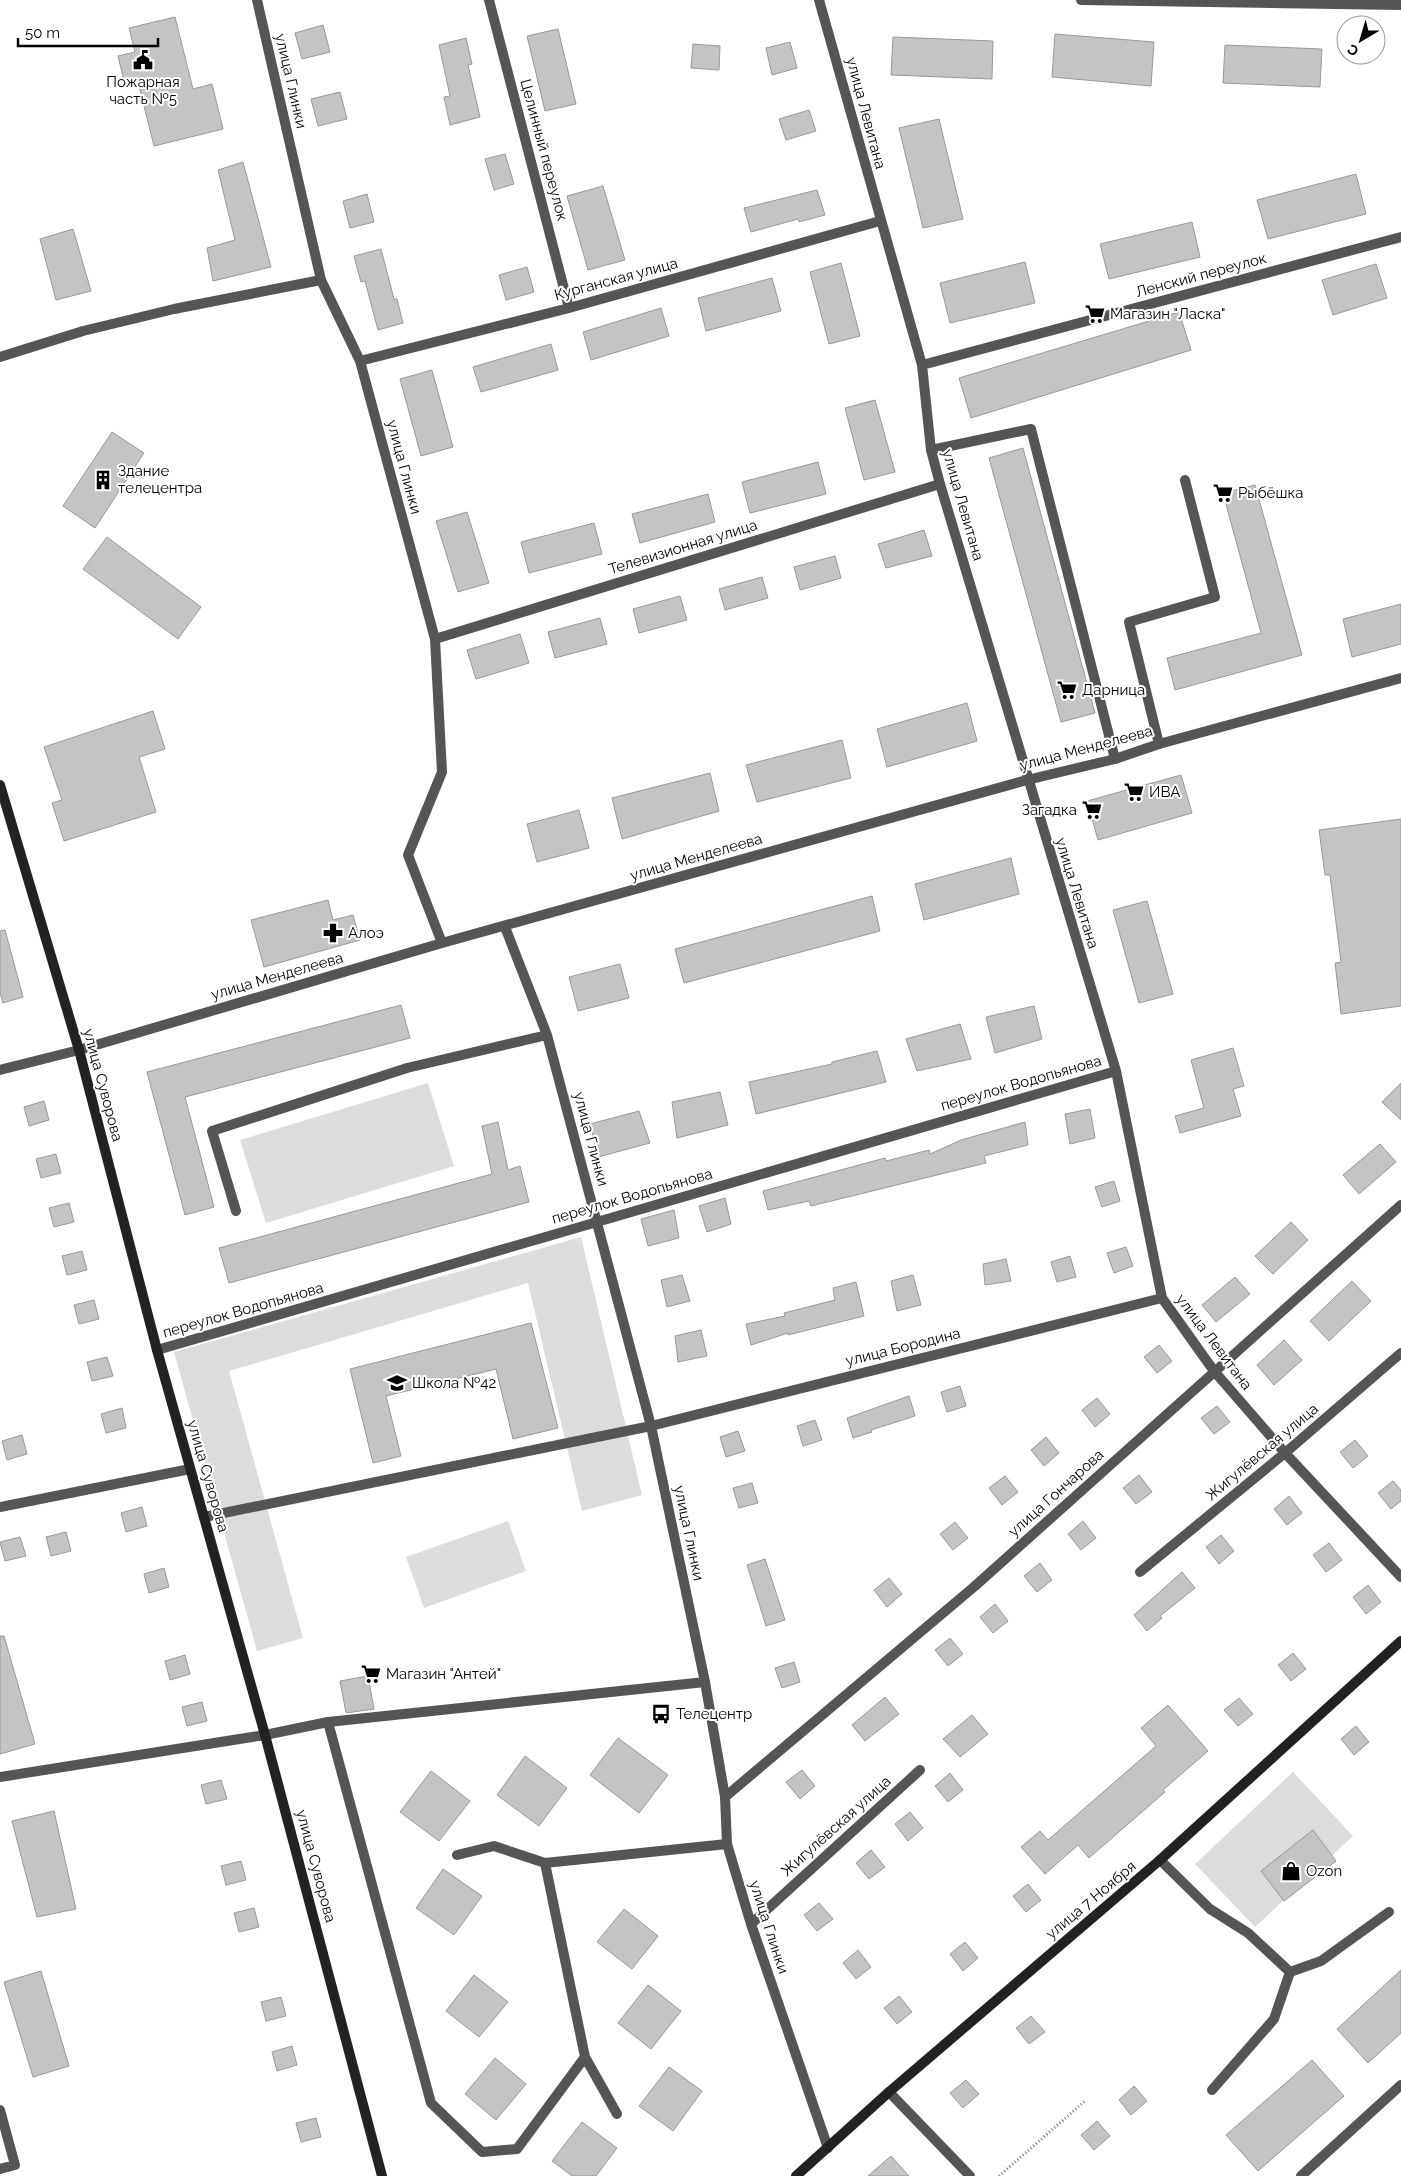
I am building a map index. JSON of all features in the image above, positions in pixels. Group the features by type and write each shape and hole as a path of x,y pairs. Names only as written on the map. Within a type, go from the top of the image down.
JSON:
{"street":[{"name":"улица Глинки","path":"257,0 321,280 360,361 435,639 442,772 408,855 442,944"},
{"name":"Целинный переулок","path":"489,0 569,308"},
{"name":"улица Левитана","path":"819,0 922,365 931,450 940,484 1027,780 1116,1071 1162,1298 1214,1371 1286,1453 1401,1577"},
{"path":"1082,0 1401,5"},
{"name":"Курганская улица","path":"360,361 569,308 880,221"},
{"name":"Ленский переулок","path":"922,365 1401,237"},
{"path":"0,357 83,331 174,309 321,280"},
{"path":"931,450 1031,429 1115,759"},
{"path":"1159,744 1129,622 1215,597 1185,480"},
{"name":"Телевизионная улица","path":"435,639 940,484"},
{"name":"улица Менделеева","path":"0,1070 79,1050 442,944 1027,780 1115,759 1159,744 1401,678"},
{"name":"улица Суворова","path":"0,785 79,1050 157,1350 265,1735 382,2176"},
{"name":"улица Глинки","path":"505,927 548,1035 651,1426 705,1682 725,1797 727,1844 751,1924 828,2148"},
{"path":"236,1211 212,1131 407,1068 548,1035"},
{"name":"переулок Водопьянова","path":"157,1350 1116,1071"},
{"name":"улица Гончарова","path":"725,1797 975,1586 1401,1205"},
{"name":"улица Бородина","path":"204,1517 651,1426 1162,1298"},
{"name":"Жигулёвская улица","path":"1140,1572 1286,1453 1401,1353"},
{"path":"0,1507 127,1484 190,1469"},
{"name":"улица 7 Ноября","path":"796,2176 889,2092 1160,1860 1401,1641"},
{"path":"0,1777 265,1735 328,1722 705,1682"},
{"path":"328,1722 431,2103 482,2152 517,2149 584,2056"},
{"name":"Жигулёвская улица","path":"751,1924 920,1770"},
{"path":"458,1855 494,1846 545,1863 727,1844"},
{"path":"1160,1860 1210,1909 1248,1933 1290,1972"},
{"path":"545,1863 584,2056 617,2114"},
{"path":"1290,1972 1321,1961 1389,1912"},
{"path":"1212,2090 1274,2019 1290,1972"},
{"path":"1301,2176 1401,2085"},
{"path":"889,2092 970,2176"},
{"path":"0,2110 15,2165 0,2168"}],"path":[{"path":"999,2176 1085,2101"}],"shaded area":[{"path":"428,1083 454,1166 266,1223 240,1140"},
{"path":"581,1237 642,1495 582,1511 528,1283 229,1371 303,1638 257,1651 174,1352"},
{"path":"508,1521 526,1571 424,1608 406,1557"},
{"path":"1293,1772 1353,1836 1255,1927 1195,1864"}],"building":[{"path":"175,17 193,89 212,84 223,129 154,146 137,78 124,81 118,56 135,52 129,28"},
{"path":"323,25 330,52 302,59 295,33"},
{"path":"558,29 576,104 545,111 527,36"},
{"path":"1055,34 1154,42 1151,86 1052,77"},
{"path":"893,37 993,41 992,79 891,75"},
{"path":"466,38 472,64 468,65 480,117 450,125 444,97 450,96 439,45"},
{"path":"790,42 797,68 772,75 766,48"},
{"path":"693,44 720,46 719,70 691,68"},
{"path":"1225,45 1322,49 1320,87 1223,83"},
{"path":"340,92 347,119 318,126 311,99"},
{"path":"809,110 816,131 786,140 779,119"},
{"path":"939,119 963,219 923,228 899,128"},
{"path":"505,154 514,184 494,190 485,159"},
{"path":"243,162 271,267 213,281 207,248 235,240 218,170"},
{"path":"1356,174 1366,214 1268,239 1257,200"},
{"path":"603,186 625,260 588,270 567,196"},
{"path":"817,190 825,215 799,222 798,219 751,232 744,208"},
{"path":"367,194 374,222 350,228 343,201"},
{"path":"1192,222 1200,257 1109,279 1100,244"},
{"path":"73,229 91,291 56,300 40,239"},
{"path":"381,249 394,299 397,299 403,323 378,330 365,281 361,282 354,256"},
{"path":"1025,262 1035,303 950,323 940,283"},
{"path":"841,263 860,336 829,344 810,272"},
{"path":"1376,264 1387,298 1333,315 1322,280"},
{"path":"527,267 534,292 506,300 499,275"},
{"path":"772,278 781,311 706,331 698,298"},
{"path":"661,308 669,336 591,360 583,332"},
{"path":"1179,312 1191,350 971,418 959,378"},
{"path":"551,344 558,370 481,392 473,367"},
{"path":"432,370 453,447 421,456 400,379"},
{"path":"875,400 895,472 864,480 845,408"},
{"name":"Здание телецентра","path":"112,432 144,453 95,528 63,506"},
{"path":"1023,448 1095,713 1061,722 989,458"},
{"path":"818,462 826,494 750,513 742,482"},
{"path":"1255,485 1302,655 1175,690 1167,658 1261,633 1223,493"},
{"path":"708,494 715,522 640,543 632,514"},
{"path":"467,512 489,583 458,592 436,521"},
{"path":"594,523 602,554 529,573 521,542"},
{"path":"924,530 932,556 886,568 878,544"},
{"path":"107,537 201,607 178,639 83,569"},
{"path":"835,556 841,578 800,590 794,567"},
{"path":"762,577 768,598 725,610 719,589"},
{"path":"680,596 687,620 639,633 633,609"},
{"path":"1401,604 1401,644 1352,657 1343,619"},
{"path":"600,618 607,644 555,658 548,632"},
{"path":"520,634 529,663 476,679 467,650"},
{"path":"967,703 977,741 887,767 877,729"},
{"path":"153,711 165,749 139,757 156,812 64,841 52,803 62,800 44,747"},
{"path":"842,740 851,778 757,802 746,765"},
{"path":"710,773 719,811 622,839 612,798"},
{"path":"1181,775 1192,813 1098,840 1087,801"},
{"path":"579,810 589,848 537,862 527,824"},
{"path":"1401,819 1401,1006 1341,1014 1335,963 1341,962 1330,875 1325,875 1319,830"},
{"path":"1011,858 1019,894 924,920 915,884"},
{"path":"872,896 880,931 684,983 675,949"},
{"path":"328,900 333,920 353,915 360,940 264,967 251,920"},
{"path":"1147,901 1173,994 1139,1003 1113,910"},
{"path":"5,930 23,997 3,1003 0,993 0,931"},
{"path":"620,964 629,998 578,1011 569,977"},
{"path":"401,1005 410,1038 185,1097 214,1207 185,1215 147,1072"},
{"path":"1034,1006 1042,1039 995,1053 986,1017"},
{"path":"960,1024 971,1059 917,1071 906,1039"},
{"path":"1233,1048 1244,1086 1233,1089 1241,1116 1180,1133 1175,1116 1204,1108 1191,1060"},
{"path":"877,1051 886,1082 756,1114 749,1082 832,1064 832,1062"},
{"path":"1401,1083 1401,1120 1382,1102"},
{"path":"720,1092 728,1125 677,1138 672,1102"},
{"path":"44,1101 49,1120 29,1126 24,1107"},
{"path":"1090,1109 1095,1138 1070,1144 1065,1114"},
{"path":"639,1111 650,1143 598,1157 590,1124"},
{"path":"498,1122 508,1170 520,1166 529,1202 229,1283 219,1248 492,1174 482,1126"},
{"path":"1025,1122 1028,1145 984,1156 986,1163 811,1206 809,1201 768,1210 763,1191 885,1158 886,1161 929,1150 930,1154 961,1140"},
{"path":"1380,1144 1396,1162 1359,1194 1343,1175"},
{"path":"56,1154 61,1173 41,1178 36,1159"},
{"path":"1114,1181 1120,1201 1102,1207 1095,1187"},
{"path":"725,1198 731,1224 707,1232 699,1206"},
{"path":"69,1203 74,1222 54,1227 49,1208"},
{"path":"674,1210 679,1238 648,1246 641,1219"},
{"path":"1291,1222 1308,1240 1273,1274 1255,1256"},
{"path":"1126,1247 1133,1266 1114,1273 1107,1253"},
{"path":"82,1251 87,1270 67,1275 62,1256"},
{"path":"1070,1256 1076,1277 1057,1282 1051,1262"},
{"path":"1006,1259 1011,1281 985,1285 983,1264"},
{"path":"682,1275 690,1301 667,1307 661,1280"},
{"path":"913,1275 921,1305 897,1311 891,1281"},
{"path":"1235,1277 1250,1294 1216,1322 1202,1305"},
{"path":"1352,1281 1371,1301 1329,1341 1310,1321"},
{"path":"856,1282 864,1316 788,1335 788,1333 751,1345 746,1324 785,1316 784,1313 835,1300 833,1288"},
{"path":"94,1300 99,1319 79,1324 74,1305"},
{"name":"Школа №42","path":"531,1323 558,1428 513,1439 496,1369 386,1396 401,1456 373,1463 350,1369"},
{"path":"701,1330 707,1356 678,1362 675,1336"},
{"path":"1284,1340 1302,1360 1274,1385 1257,1365"},
{"path":"1159,1345 1172,1361 1157,1373 1144,1357"},
{"path":"107,1357 113,1376 92,1381 87,1362"},
{"path":"960,1386 966,1406 947,1412 941,1392"},
{"path":"909,1396 915,1416 871,1430 872,1432 853,1438 847,1418"},
{"path":"1097,1398 1110,1414 1095,1427 1082,1410"},
{"path":"1217,1406 1230,1422 1214,1434 1201,1418"},
{"path":"122,1408 126,1428 106,1433 101,1414"},
{"path":"815,1420 822,1440 803,1446 797,1426"},
{"path":"738,1431 745,1451 726,1457 720,1437"},
{"path":"22,1435 27,1454 7,1460 2,1441"},
{"path":"1046,1437 1059,1453 1044,1466 1031,1450"},
{"path":"1355,1440 1368,1456 1353,1468 1340,1452"},
{"path":"1139,1475 1152,1492 1136,1504 1123,1488"},
{"path":"1005,1476 1018,1492 1002,1505 989,1488"},
{"path":"1393,1481 1401,1490 1401,1501 1391,1509 1378,1493"},
{"path":"752,1483 758,1503 739,1508 733,1488"},
{"path":"1289,1496 1302,1513 1287,1525 1274,1509"},
{"path":"142,1507 147,1526 126,1532 121,1513"},
{"path":"1083,1521 1096,1538 1081,1550 1068,1534"},
{"path":"955,1522 968,1538 953,1550 940,1534"},
{"path":"66,1532 71,1551 51,1556 46,1537"},
{"path":"1221,1535 1234,1551 1219,1564 1206,1547"},
{"path":"20,1537 26,1556 5,1561 0,1542"},
{"path":"1329,1543 1342,1560 1326,1572 1313,1555"},
{"path":"765,1559 785,1620 766,1626 747,1565"},
{"path":"1040,1563 1052,1580 1037,1592 1024,1576"},
{"path":"164,1568 169,1587 149,1593 144,1574"},
{"path":"1182,1572 1195,1588 1160,1616 1162,1618 1147,1631 1134,1615"},
{"path":"889,1578 902,1594 887,1607 874,1590"},
{"path":"1368,1585 1381,1602 1366,1614 1353,1597"},
{"path":"995,1604 1008,1621 993,1633 980,1617"},
{"path":"0,1636 4,1636 35,1744 0,1754"},
{"path":"950,1638 963,1654 948,1666 935,1650"},
{"path":"1293,1653 1306,1669 1291,1681 1278,1665"},
{"path":"185,1655 190,1674 170,1680 165,1661"},
{"path":"794,1662 800,1682 782,1688 775,1668"},
{"path":"368,1676 374,1709 346,1713 340,1681"},
{"path":"885,1697 899,1714 865,1741 852,1725"},
{"path":"1239,1698 1253,1714 1238,1726 1224,1710"},
{"path":"202,1702 207,1721 187,1726 182,1707"},
{"path":"1168,1705 1208,1751 1163,1790 1165,1792 1089,1858 1078,1845 1045,1874 1021,1847 1040,1831 1048,1840 1156,1746 1141,1728"},
{"path":"972,1715 988,1734 960,1757 943,1739"},
{"path":"1356,1726 1369,1742 1354,1755 1341,1739"},
{"path":"618,1738 668,1775 639,1813 590,1775"},
{"path":"525,1756 567,1788 539,1826 497,1795"},
{"path":"802,1770 815,1786 800,1799 786,1782"},
{"path":"431,1771 470,1801 439,1841 400,1812"},
{"path":"950,1773 963,1790 948,1802 935,1786"},
{"path":"221,1780 227,1799 206,1804 201,1785"},
{"path":"54,1811 76,1909 37,1917 12,1821"},
{"path":"910,1812 923,1828 908,1841 895,1824"},
{"path":"1313,1830 1336,1861 1284,1901 1261,1871"},
{"path":"871,1850 885,1867 869,1879 856,1863"},
{"path":"241,1861 246,1880 226,1885 221,1866"},
{"path":"443,1869 482,1896 454,1935 416,1908"},
{"path":"1028,1884 1041,1900 1026,1912 1013,1896"},
{"path":"819,1903 833,1919 817,1931 804,1915"},
{"path":"254,1908 259,1927 239,1932 234,1913"},
{"path":"624,1909 658,1936 632,1969 597,1942"},
{"path":"965,1942 978,1958 963,1971 950,1954"},
{"path":"858,1950 871,1967 856,1979 843,1963"},
{"path":"1401,1970 1401,2033 1368,2063 1337,2029"},
{"path":"41,1971 69,2066 33,2077 4,1982"},
{"path":"474,1975 508,2002 479,2037 446,2011"},
{"path":"648,1985 681,2011 651,2049 618,2023"},
{"path":"899,1996 912,2012 897,2024 884,2008"},
{"path":"281,1997 286,2016 266,2021 261,2002"},
{"path":"1031,2016 1045,2032 1029,2044 1016,2028"},
{"path":"292,2046 297,2065 277,2071 272,2052"},
{"path":"495,2058 526,2084 496,2120 465,2094"},
{"path":"1312,2060 1344,2096 1258,2171 1226,2135"},
{"path":"669,2067 702,2091 673,2131 639,2106"},
{"path":"966,2080 979,2094 963,2108 950,2093"},
{"path":"1134,2086 1147,2101 1131,2115 1119,2100"},
{"path":"316,2118 321,2137 301,2142 296,2123"},
{"path":"1097,2121 1110,2136 1094,2150 1081,2135"},
{"path":"582,2122 617,2148 596,2176 572,2176 552,2161"},
{"path":"891,2156 909,2176 868,2176"}],"place":[{"name":"Пожарная часть №5","path":"143,60"},
{"name":"Магазин \"Ласка\"","path":"1095,314"},
{"name":"Здание телецентра","path":"103,480"},
{"name":"Рыбёшка","path":"1223,493"},
{"name":"Дарница","path":"1067,690"},
{"name":"ИВА","path":"1134,792"},
{"name":"Загадка","path":"1092,810"},
{"name":"Алоэ","path":"333,933"},
{"name":"Школа №42","path":"397,1383"},
{"name":"Магазин \"Антей\"","path":"371,1674"},
{"name":"Телецентр","path":"661,1714"},
{"name":"Ozon","path":"1291,1871"}]}
